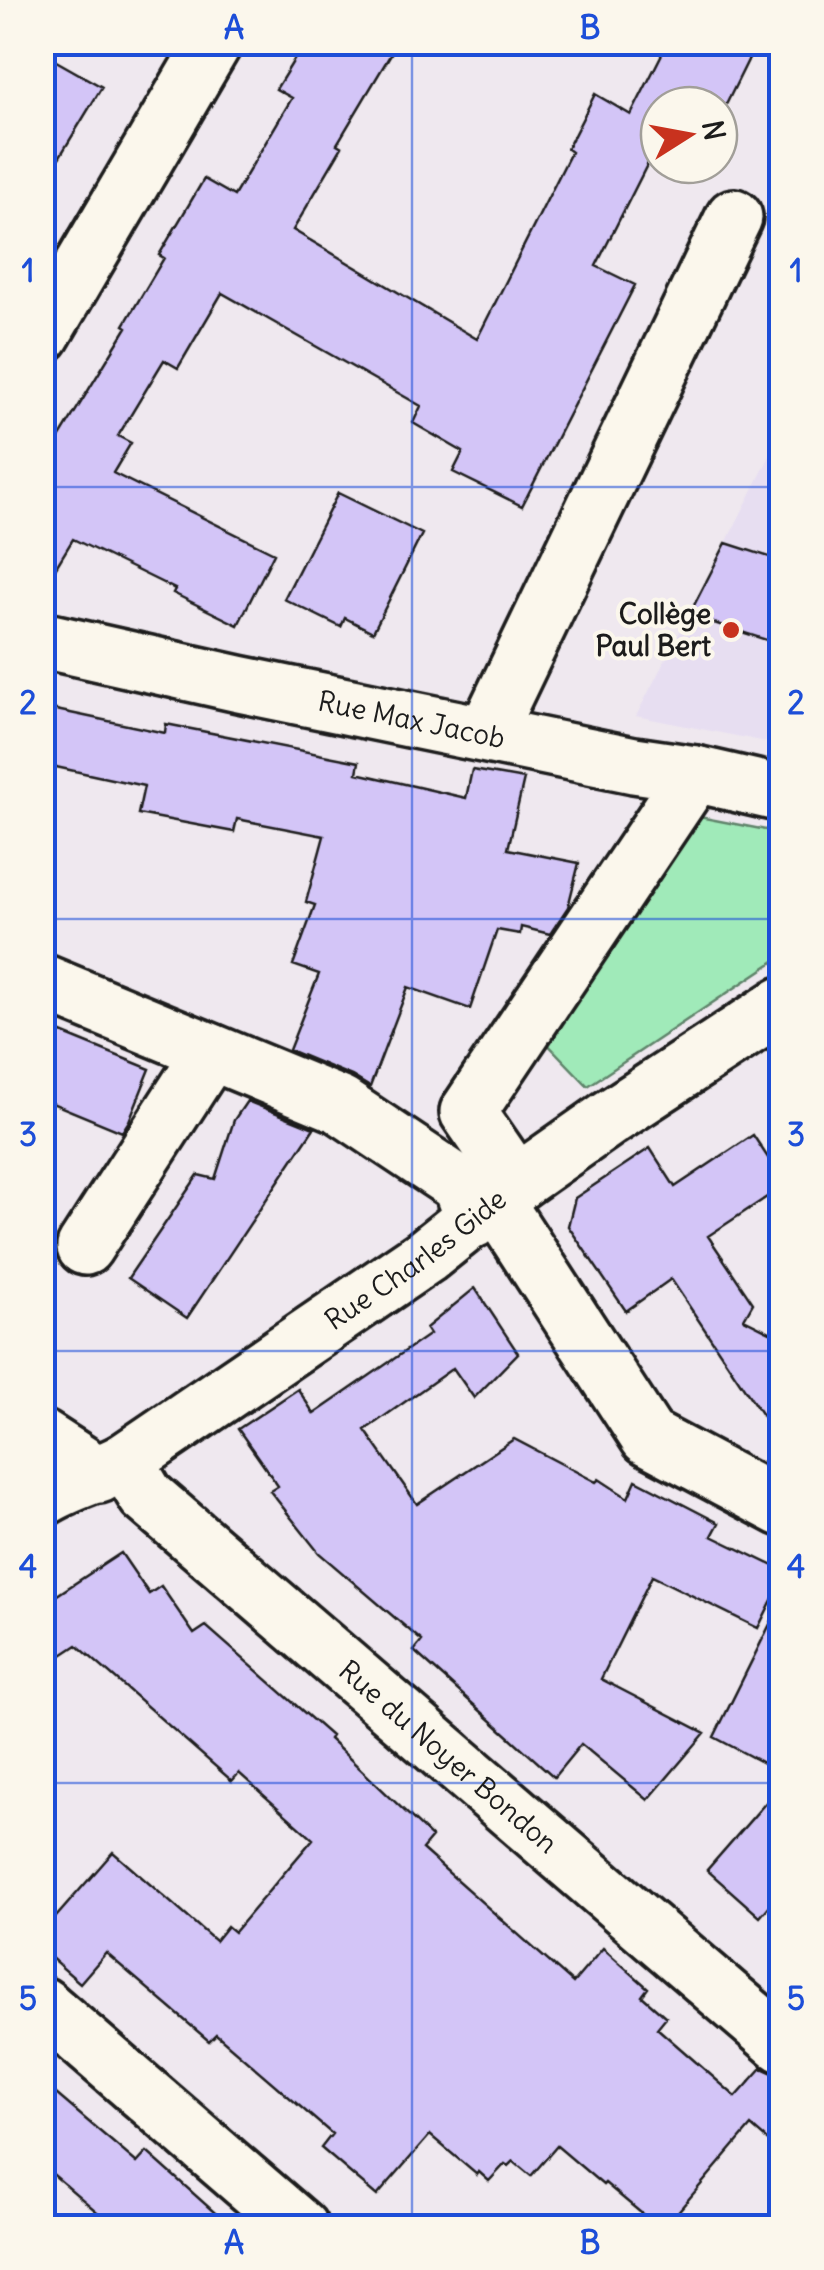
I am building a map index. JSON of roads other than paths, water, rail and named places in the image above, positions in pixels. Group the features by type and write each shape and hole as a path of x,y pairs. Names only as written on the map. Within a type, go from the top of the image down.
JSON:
{"street":[{"path":"42,334 214,42"},
{"path":"486,734 734,217"},
{"name":"Rue Max Jacob","path":"42,640 238,684 782,794"},
{"path":"695,774 468,1112 495,1202 648,1437 782,1508"},
{"path":"42,982 340,1105 460,1185 495,1202"},
{"name":"Rue Charles Gide","path":"42,1499 112,1468 426,1256 608,1118 782,1005"},
{"path":"85,1248 211,1052"},
{"path":"42,1438 112,1468"},
{"name":"Rue du Noyer Bondon","path":"112,1468 782,2044"},
{"path":"42,2005 300,2228"}],"place":[{"name":"Collège Paul Bert","path":"731,630"}]}
